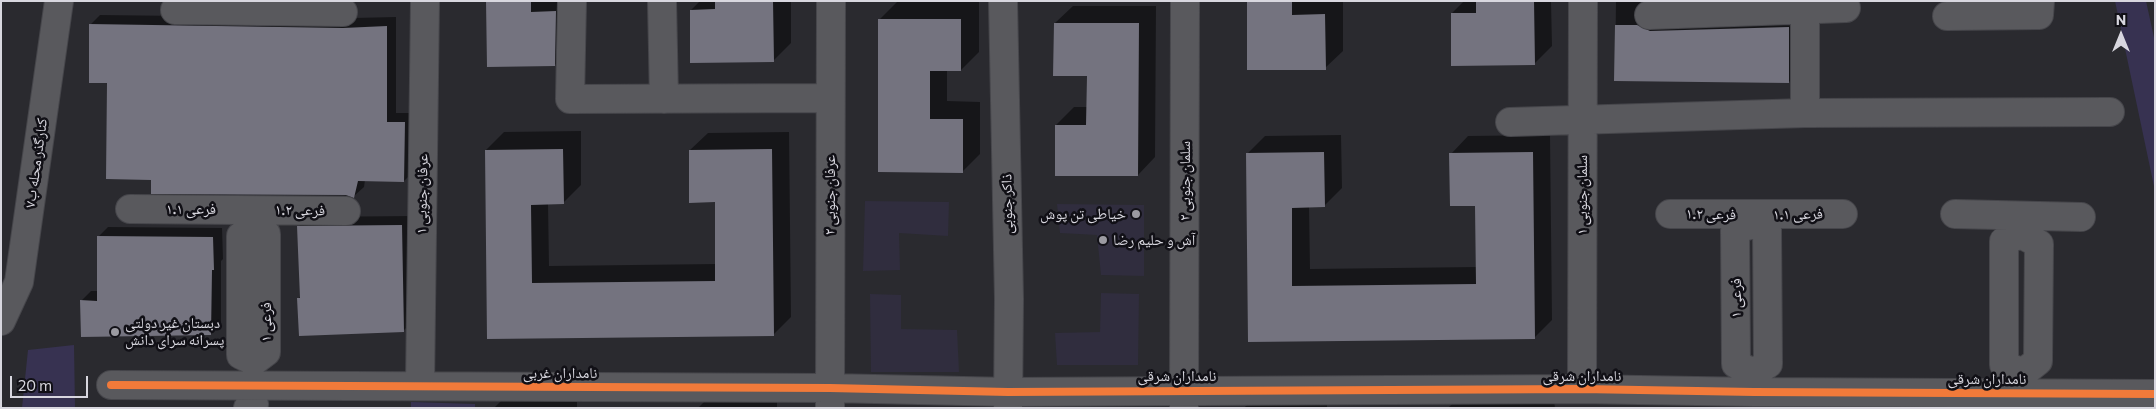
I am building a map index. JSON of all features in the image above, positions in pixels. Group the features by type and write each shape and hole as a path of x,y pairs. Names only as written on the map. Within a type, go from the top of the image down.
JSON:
{"street":[{"name":"کنارگذر محله ب۷","path":"1,321 19,282 59,1"},
{"name":"عرفان جنوبی ۱","path":"420,386 425,1"},
{"path":"572,1 570,99 830,98"},
{"path":"662,1 664,99"},
{"name":"عرفان جنوبی ۲","path":"830,398 831,1"},
{"name":"ذاکر جنوبی","path":"1003,1 1009,299 1008,400"},
{"name":"سلمان جنوبی ۲","path":"1185,1 1185,399"},
{"name":"سلمان جنوبی ۱","path":"1582,389 1583,1"},
{"path":"1649,15 1727,6 1772,5 1804,10 1846,8"},
{"path":"175,10 258,6 343,12"},
{"path":"1947,16 1990,8 2040,8"},
{"path":"1804,10 1805,113"},
{"path":"1510,122 1805,113 2110,112"},
{"name":"فرعی ۱.۱","path":"130,209 253,219"},
{"name":"فرعی ۱.۲","path":"253,219 346,211"},
{"name":"فرعی ۱.۲","path":"1670,214 1752,219"},
{"name":"فرعی ۱.۱","path":"1752,219 1843,214"},
{"path":"1955,214 2021,225 2081,218"},
{"name":"فرعی ۱","path":"253,219 266,234 266,352 254,393"},
{"name":"فرعی ۱","path":"1752,219 1767,230 1768,355 1768,364 1753,397"},
{"path":"2021,225 2039,244 2038,361 2023,391"},
{"name":"نامداران غربی","path":"111,385 254,393 420,386 830,398 1008,400"},
{"name":"نامداران شرقی","path":"1008,400 1383,399 1582,389 1753,397 2023,391 2155,394"}],"shaded area":[{"path":"2115,1 2146,1 2155,42 2155,191"},
{"path":"865,201 949,202 948,236 899,233 900,270 863,271"},
{"path":"1057,204 1144,205 1144,276 1101,275 1097,235 1060,233"},
{"path":"1101,293 1139,294 1138,365 1057,365 1055,333 1100,332"},
{"path":"870,294 901,295 901,329 957,330 959,372 871,372"},
{"path":"74,345 75,408 22,408 28,350"},
{"path":"411,402 475,404 475,408 411,408"}],"building":[{"path":"486,1 531,1 531,12 556,11 555,66 487,67"},
{"path":"715,1 773,1 774,62 690,63 690,10 715,9"},
{"path":"1247,1 1292,1 1292,15 1325,14 1326,70 1247,70"},
{"path":"1476,1 1534,1 1535,65 1451,66 1451,13 1476,13"},
{"path":"878,19 961,19 961,71 930,71 930,119 963,119 963,173 878,172"},
{"path":"1054,23 1139,23 1138,176 1055,176 1055,125 1086,125 1087,76 1053,76"},
{"path":"89,24 343,28 387,26 387,122 405,122 404,182 358,181 354,198 346,195 151,194 151,180 106,179 107,83 89,83"},
{"path":"1615,25 1637,25 1650,31 1789,27 1789,83 1614,81"},
{"path":"563,149 564,204 531,205 532,283 715,281 715,202 689,203 689,150 772,149 774,336 487,339 485,150"},
{"path":"1324,152 1325,207 1292,208 1292,286 1476,284 1475,206 1450,206 1449,153 1533,152 1535,339 1248,342 1246,153"},
{"path":"402,225 404,332 299,336 297,298 300,298 297,226"},
{"path":"97,236 213,237 214,270 212,270 211,335 81,337 80,300 97,301"}],"cycle path":[{"path":"111,385 830,388 1008,392 1582,389 2155,394"}],"place":[{"name":"خیاطی تن پوش","path":"1136,214"},
{"name":"آش و حلیم رضا","path":"1103,240"},
{"name":"دبستان غیر دولتی پسرانه سرای دانش","path":"115,332"}]}
